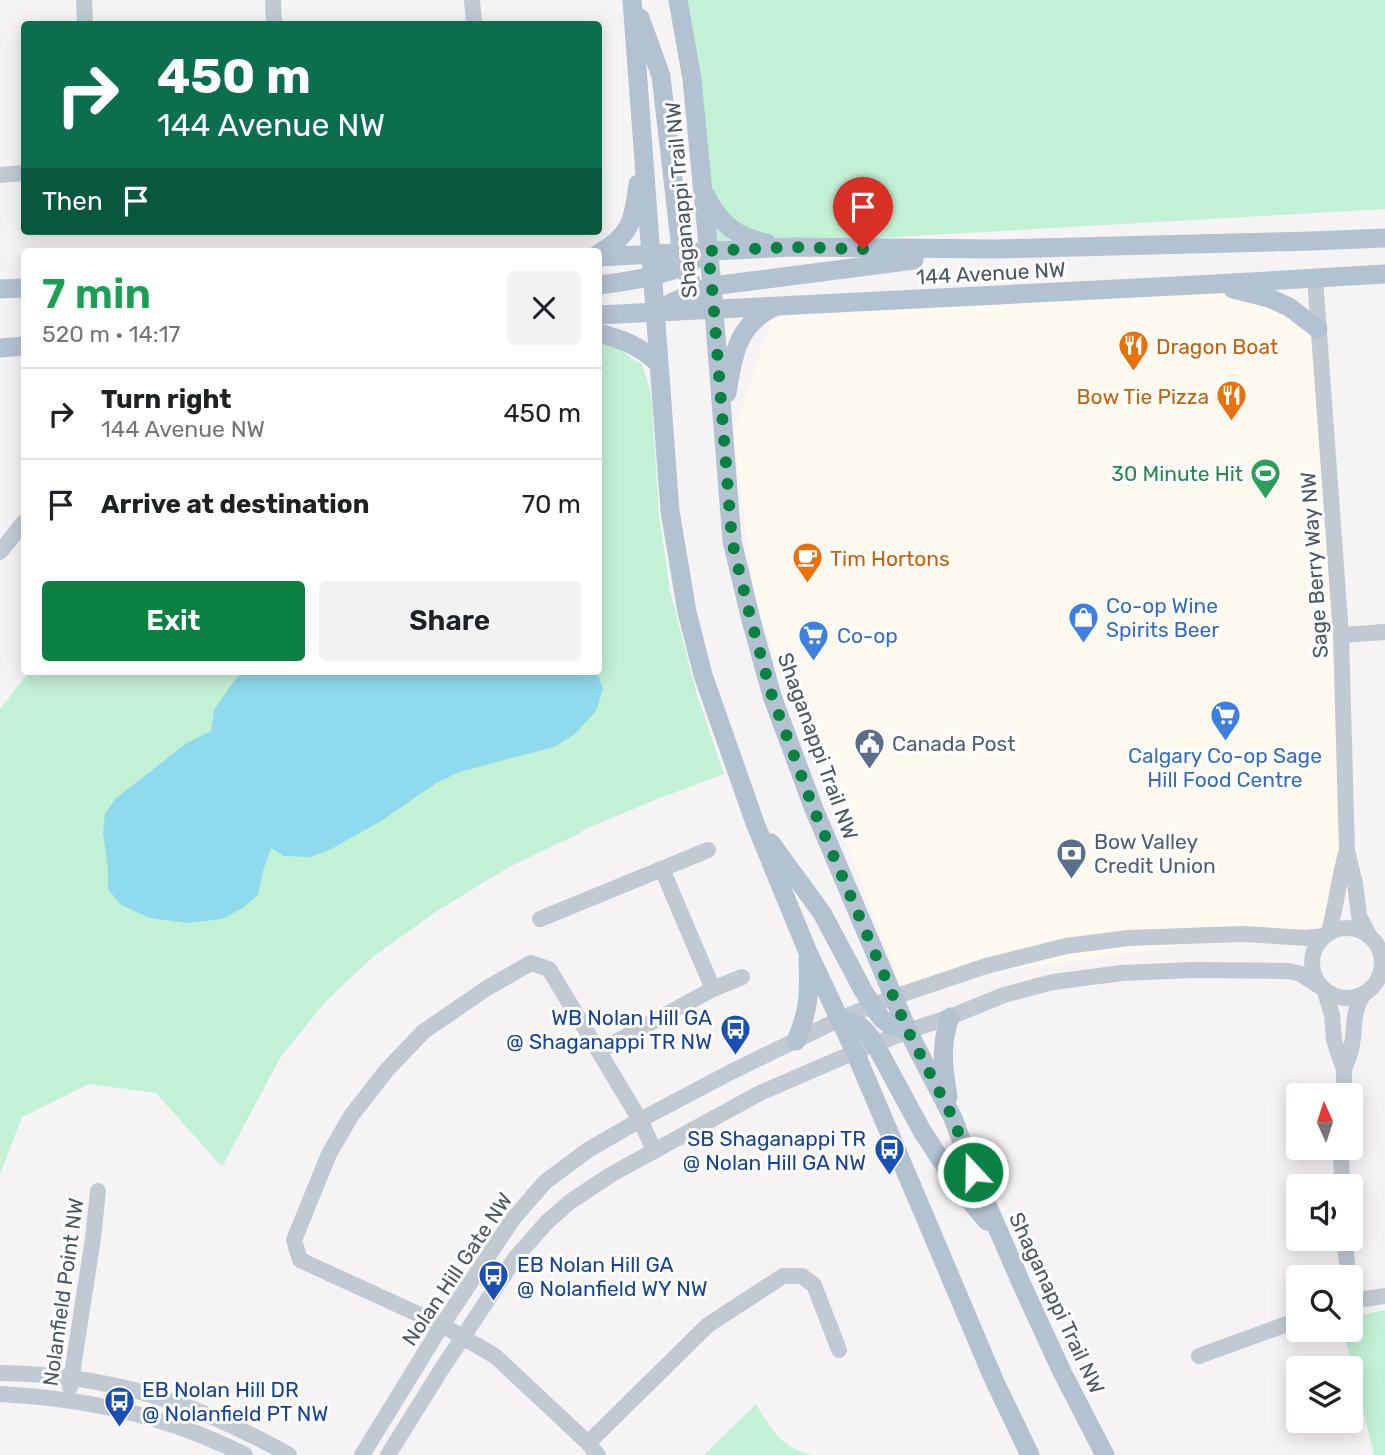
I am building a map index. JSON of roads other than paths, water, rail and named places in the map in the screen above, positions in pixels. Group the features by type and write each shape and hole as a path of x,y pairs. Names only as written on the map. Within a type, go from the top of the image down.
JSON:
{"main road":[{"name":"Shaganappi Trail NW","path":"632,0 670,511 687,612 702,675 755,823 807,950 855,1052 994,1380 1030,1455"},
{"path":"632,0 661,76 682,259 692,284 705,289"},
{"name":"Shaganappi Trail NW","path":"678,0 692,79 708,251 705,289 714,309 732,541 772,696 814,810 908,1031 953,1118 999,1235 1063,1374 1105,1455"},
{"path":"602,253 620,240 629,228 634,213 642,149"},
{"path":"703,191 714,213 736,233 747,239 793,247"},
{"name":"144 Avenue NW","path":"602,256 652,255 682,259 708,251 793,247 995,249 1385,238"},
{"path":"656,311 675,300 705,289 995,249"},
{"path":"602,284 667,273 682,259"},
{"name":"144 Avenue NW","path":"602,315 1385,274"},
{"path":"1215,284 1269,298 1289,307 1318,329"},
{"path":"0,289 21,288"},
{"path":"723,436 733,359 740,338 758,317 775,307"},
{"path":"602,334 624,340 646,352 658,363"},
{"path":"0,348 21,346"},
{"path":"755,823 822,913 881,1018 890,1025 908,1031"},
{"path":"796,1041 808,1007 807,950"},
{"path":"950,1017 942,1052 953,1118"},
{"path":"840,1019 854,1022 866,1030 922,1130 952,1177 999,1235"}],"street":[{"path":"84,0 85,21"},
{"path":"273,0 274,21"},
{"path":"472,0 474,21"},
{"path":"0,175 21,173"},
{"name":"Sage Berry Way NW","path":"1315,278 1341,635 1347,851 1359,916 1369,935"},
{"path":"0,552 21,526"},
{"path":"1341,635 1385,632"},
{"path":"540,919 708,850"},
{"name":"Sage Berry Way NW","path":"1327,934 1335,910 1338,884 1347,851"},
{"path":"662,869 713,989"},
{"path":"1344,1070 1352,1048 1357,1005 1373,990 1379,979 1383,955 1369,935 1349,928 1327,934 1317,944 1311,965 1313,976 1322,989 1332,1015 1334,1040 1344,1070 1344,1083"},
{"name":"Nolan Hill Gate NW","path":"362,1455 442,1325 513,1219 545,1182 588,1150 640,1120 840,1019 894,997 986,966 1066,946 1115,939 1242,934 1307,938 1327,934"},
{"path":"654,1150 640,1120 549,969 531,963 487,988 423,1032 386,1071 351,1115 328,1154 294,1240 300,1260 442,1325 495,1356 593,1449 708,1325 783,1276 802,1276 814,1285 839,1350"},
{"name":"Nolan Hill Gate NW","path":"388,1455 516,1257 547,1222 571,1201 612,1174 761,1093 855,1052 1004,995 1083,977 1122,972 1289,971 1301,974 1322,989"},
{"path":"598,1051 713,989 743,977"},
{"path":"1322,989 1334,997 1344,999 1373,990"},
{"name":"Nolanfield Point NW","path":"69,1400 98,1191"},
{"path":"1363,1299 1385,1296"},
{"path":"1199,1356 1286,1324"},
{"path":"0,1373 71,1378 151,1394 184,1404 289,1455"},
{"path":"0,1394 69,1400 119,1409 165,1422 245,1455"}],"water":[{"path":"240,675 598,675 603,689 596,711 575,734 554,747 459,772 435,784 381,821 311,857 284,856 271,848 258,895 243,908 222,919 188,923 150,918 121,905 108,889 103,833 105,814 116,798 187,743 211,731 214,710"}],"place":[{"name":"Dragon Boat","path":"1133,373"},
{"name":"Bow Tie Pizza","path":"1232,423"},
{"name":"30 Minute Hit","path":"1266,500"},
{"name":"Tim Hortons","path":"807,585"},
{"name":"Co-op Wine Spirits Beer","path":"1083,644"},
{"name":"Co-op","path":"814,662"},
{"name":"Calgary Co-op Sage Hill Food Centre","path":"1225,742"},
{"name":"Canada Post","path":"869,770"},
{"name":"Bow Valley Credit Union","path":"1071,880"},
{"name":"WB Nolan Hill GA @ Shaganappi TR NW","path":"735,1056"},
{"name":"SB Shaganappi TR @ Nolan Hill GA NW","path":"889,1177"},
{"name":"EB Nolan Hill GA @ Nolanfield WY NW","path":"494,1303"},
{"name":"EB Nolan Hill DR @ Nolanfield PT NW","path":"119,1428"}]}
